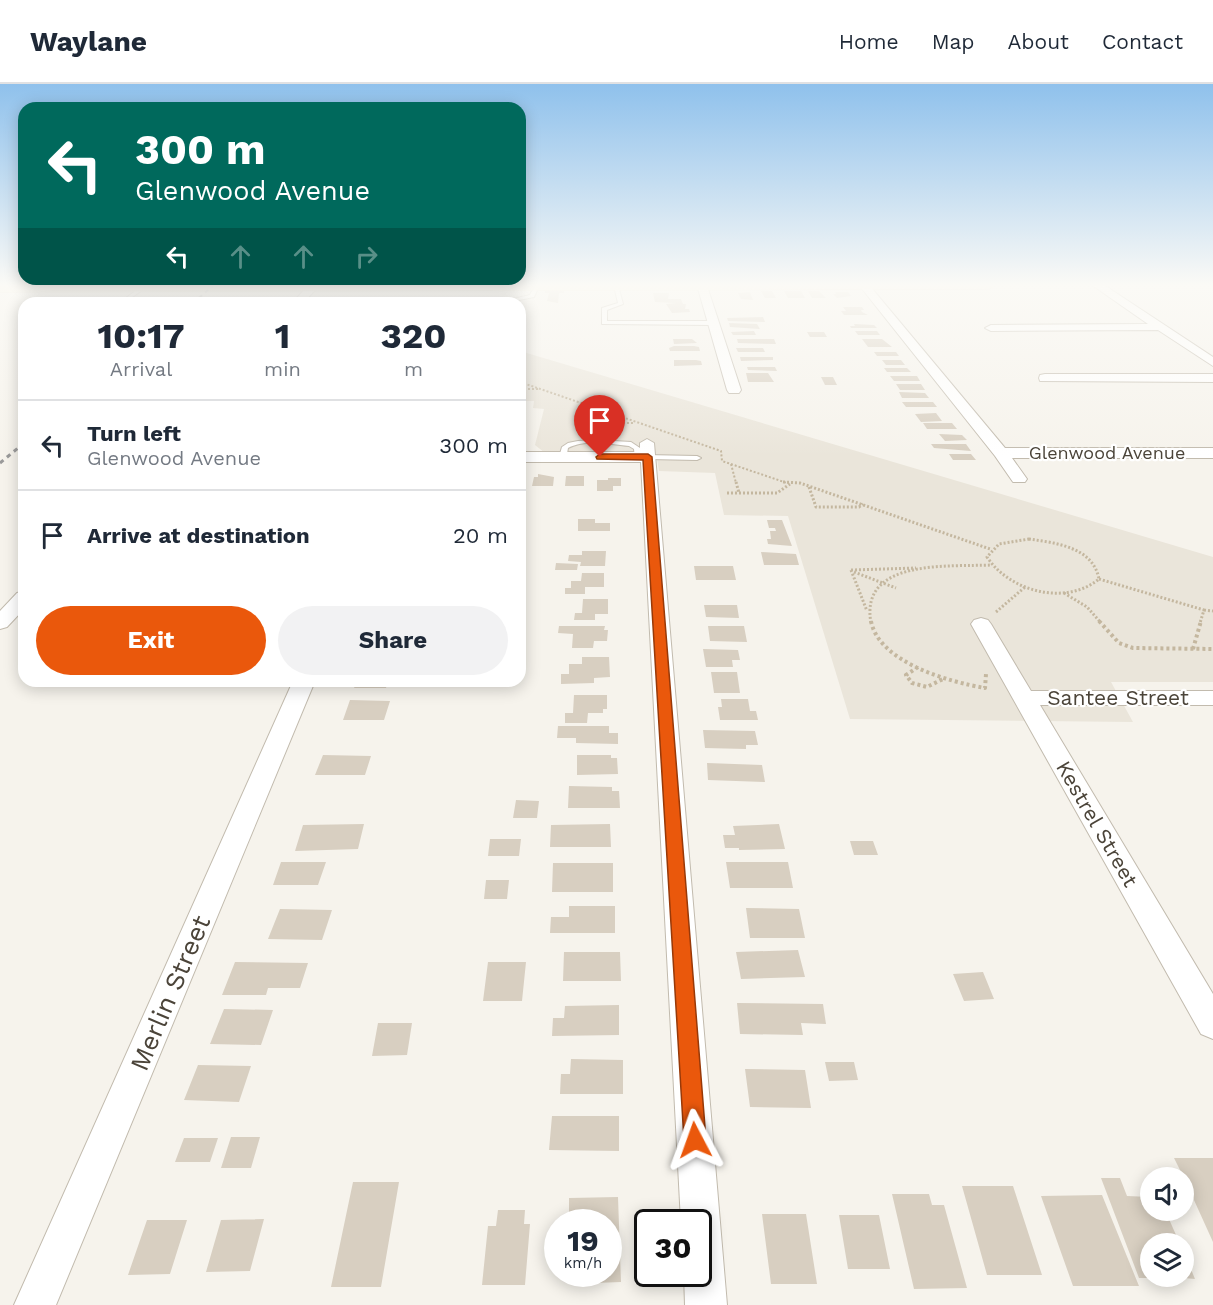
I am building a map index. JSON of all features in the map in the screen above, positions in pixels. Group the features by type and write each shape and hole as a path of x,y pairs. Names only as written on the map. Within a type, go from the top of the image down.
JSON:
{"street":[{"path":"718,342 734,390"},
{"path":"910,342 1019,478"},
{"path":"1183,342 1213,362"},
{"path":"1045,378 1213,378"},
{"path":"526,457 563,457 650,441 706,1305"},
{"name":"Glenwood Avenue","path":"1001,453 1213,453"},
{"path":"0,623 18,604"},
{"name":"Kestrel Street","path":"981,624 1213,1024"},
{"name":"Merlin Street","path":"35,1305 301,687"},
{"name":"Santee Street","path":"1023,698 1213,698"}],"lane":[{"path":"563,457 565,447 570,444 631,444 637,448 650,441 697,458"}],"path":[{"path":"526,384 585,405 650,441"},
{"path":"526,389 544,389"},
{"path":"581,443 585,405"},
{"path":"583,423 650,441 721,451 722,461 790,484 800,483 990,549"},
{"path":"731,464 739,493"},
{"path":"727,493 777,493 790,484"},
{"path":"808,486 816,507 859,507 863,504"},
{"path":"1029,539 1056,544 1081,553 1093,562 1099,571 1099,579 1087,589 1064,593 1025,587 1004,577 991,566 987,557 990,549 999,543 1012,540 1029,539"},
{"path":"851,570 991,566"},
{"path":"869,615 872,596 882,583 894,576 933,568"},
{"path":"851,570 896,588"},
{"path":"851,570 872,628 883,644 943,679 985,688"},
{"path":"1099,579 1213,611"},
{"path":"981,624 1025,587"},
{"path":"1064,593 1087,607 1119,643 1146,650 1213,649"},
{"path":"1193,649 1204,610"},
{"path":"919,667 906,675 912,683 927,687 943,679"}],"shaded area":[{"path":"526,353 1213,557 1213,682 1111,682 1133,722 850,719 788,516 724,515 715,473 659,471 656,453 545,453 535,445 544,409 533,408 534,401 526,401"}],"building":[{"path":"674,342 697,343 674,344"},
{"path":"775,342 776,344 738,343"},
{"path":"864,342 886,342 892,347 868,347"},
{"path":"694,346 699,347 700,351 670,351 669,348"},
{"path":"736,348 763,348 765,352 738,352"},
{"path":"874,352 896,352 899,356 877,356"},
{"path":"740,357 773,357 773,360 741,361"},
{"path":"674,360 696,360 701,361 702,365 674,366"},
{"path":"882,360 901,360 905,365 886,365"},
{"path":"747,367 775,367 777,371 748,370"},
{"path":"884,368 907,368 911,372 887,372"},
{"path":"746,373 768,373 774,382 748,382"},
{"path":"890,376 917,376 920,381 894,381"},
{"path":"821,377 833,377 837,385 825,385"},
{"path":"896,384 921,384 925,390 900,390"},
{"path":"899,392 925,393 929,398 902,398"},
{"path":"902,402 933,402 937,407 906,407"},
{"path":"936,413 942,421 921,422 915,414"},
{"path":"923,423 952,423 957,429 927,429"},
{"path":"939,434 962,435 967,440 945,441"},
{"path":"931,444 966,444 971,451 934,448"},
{"path":"949,454 971,454 976,460 953,460"},
{"path":"538,474 554,477 553,486 532,486 534,477 538,477"},
{"path":"566,476 584,476 584,486 565,486"},
{"path":"608,478 621,478 621,486 613,486 613,491 597,491 597,480 608,480"},
{"path":"578,519 595,519 595,523 610,523 610,531 578,531"},
{"path":"767,520 782,520 792,546 768,544 767,539 771,539 770,531 776,531 775,528 769,528"},
{"path":"582,551 606,551 605,566 580,566 581,562 568,561 569,555 582,555"},
{"path":"761,552 796,554 799,565 764,565"},
{"path":"556,563 578,564 577,570 555,570"},
{"path":"694,566 733,566 736,580 696,580"},
{"path":"582,573 604,573 604,587 585,587 585,594 565,594 565,588 571,588 571,581 581,581"},
{"path":"583,599 608,599 608,614 595,614 595,620 574,620 575,613 582,613"},
{"path":"704,605 737,605 739,618 706,617"},
{"path":"559,626 605,626 604,630 608,630 607,641 594,641 593,648 572,648 573,634 558,633"},
{"path":"708,626 744,626 747,642 710,641"},
{"path":"703,649 738,650 740,660 732,660 733,667 706,667"},
{"path":"582,657 609,657 610,677 594,678 594,683 561,684 561,674 569,674 569,664 582,664"},
{"path":"711,672 737,672 740,693 714,693"},
{"path":"354,687 386,687 386,688"},
{"path":"574,695 607,695 607,709 603,709 603,713 588,713 587,723 565,723 565,713 573,713"},
{"path":"721,699 748,699 750,711 756,711 758,720 720,720 718,707 722,707"},
{"path":"350,700 390,701 384,720 343,720"},
{"path":"558,726 609,726 609,733 618,733 618,744 576,743 576,738 557,738"},
{"path":"703,730 755,731 758,745 746,745 746,749 705,748"},
{"path":"323,755 371,756 365,775 315,775"},
{"path":"577,755 611,755 611,758 617,758 618,774 577,775"},
{"path":"707,763 762,765 765,782 708,780"},
{"path":"569,786 612,787 612,791 619,791 620,808 568,808"},
{"path":"516,800 539,801 537,818 513,818"},
{"path":"364,824 358,849 295,851 303,825"},
{"path":"610,824 611,847 550,847 551,825"},
{"path":"779,824 785,849 725,848 723,835 735,835 733,826"},
{"path":"490,839 521,839 519,856 488,856"},
{"path":"850,841 873,841 878,855 854,855"},
{"path":"281,862 326,862 318,885 273,885"},
{"path":"726,862 788,862 793,888 730,888"},
{"path":"553,863 613,863 613,892 552,892"},
{"path":"486,880 509,880 507,899 484,899"},
{"path":"569,906 615,906 615,933 550,933 551,917 569,917"},
{"path":"746,908 799,909 805,938 750,938"},
{"path":"280,909 332,910 322,940 268,939"},
{"path":"798,950 805,977 741,979 736,952"},
{"path":"564,952 620,952 621,981 563,981"},
{"path":"235,962 308,963 300,988 268,988 266,995 222,995"},
{"path":"488,962 526,962 522,1001 483,1001"},
{"path":"983,972 994,999 964,1001 953,974"},
{"path":"737,1003 823,1004 826,1024 801,1023 803,1035 740,1034"},
{"path":"619,1005 619,1035 552,1036 553,1018 564,1018 565,1006"},
{"path":"224,1009 273,1010 261,1045 210,1044"},
{"path":"378,1023 412,1023 407,1055 372,1056"},
{"path":"571,1059 623,1060 623,1094 560,1094 561,1074 570,1074"},
{"path":"825,1062 854,1062 858,1080 829,1081"},
{"path":"198,1065 251,1066 239,1102 184,1100"},
{"path":"745,1069 805,1070 811,1108 750,1107"},
{"path":"552,1116 619,1116 619,1151 549,1150"},
{"path":"231,1137 260,1137 251,1168 221,1168"},
{"path":"184,1138 218,1138 210,1162 175,1162"},
{"path":"1174,1158 1213,1158 1213,1242 1194,1200 1194,1167 1178,1167"},
{"path":"1101,1178 1120,1178 1127,1196 1140,1197 1140,1221 1170,1221 1175,1233 1140,1233 1139,1278"},
{"path":"353,1182 399,1182 381,1287 331,1287"},
{"path":"962,1186 1013,1186 1042,1275 987,1275"},
{"path":"892,1194 929,1194 932,1205 944,1205 967,1288 914,1289"},
{"path":"1102,1195 1139,1286 1073,1286 1041,1196"},
{"path":"618,1197 618,1209 569,1209 569,1198"},
{"path":"498,1210 525,1210 524,1224 530,1224 525,1285 482,1285 488,1226 496,1226"},
{"path":"762,1214 806,1214 817,1284 771,1284"},
{"path":"839,1215 879,1215 890,1269 848,1269"},
{"path":"264,1219 250,1271 206,1272 221,1220"},
{"path":"147,1220 187,1220 170,1274 128,1275"}],"railway":[{"path":"0,463 18,448"}],"route":[{"path":"600,457 648,457 695,1140"}]}
